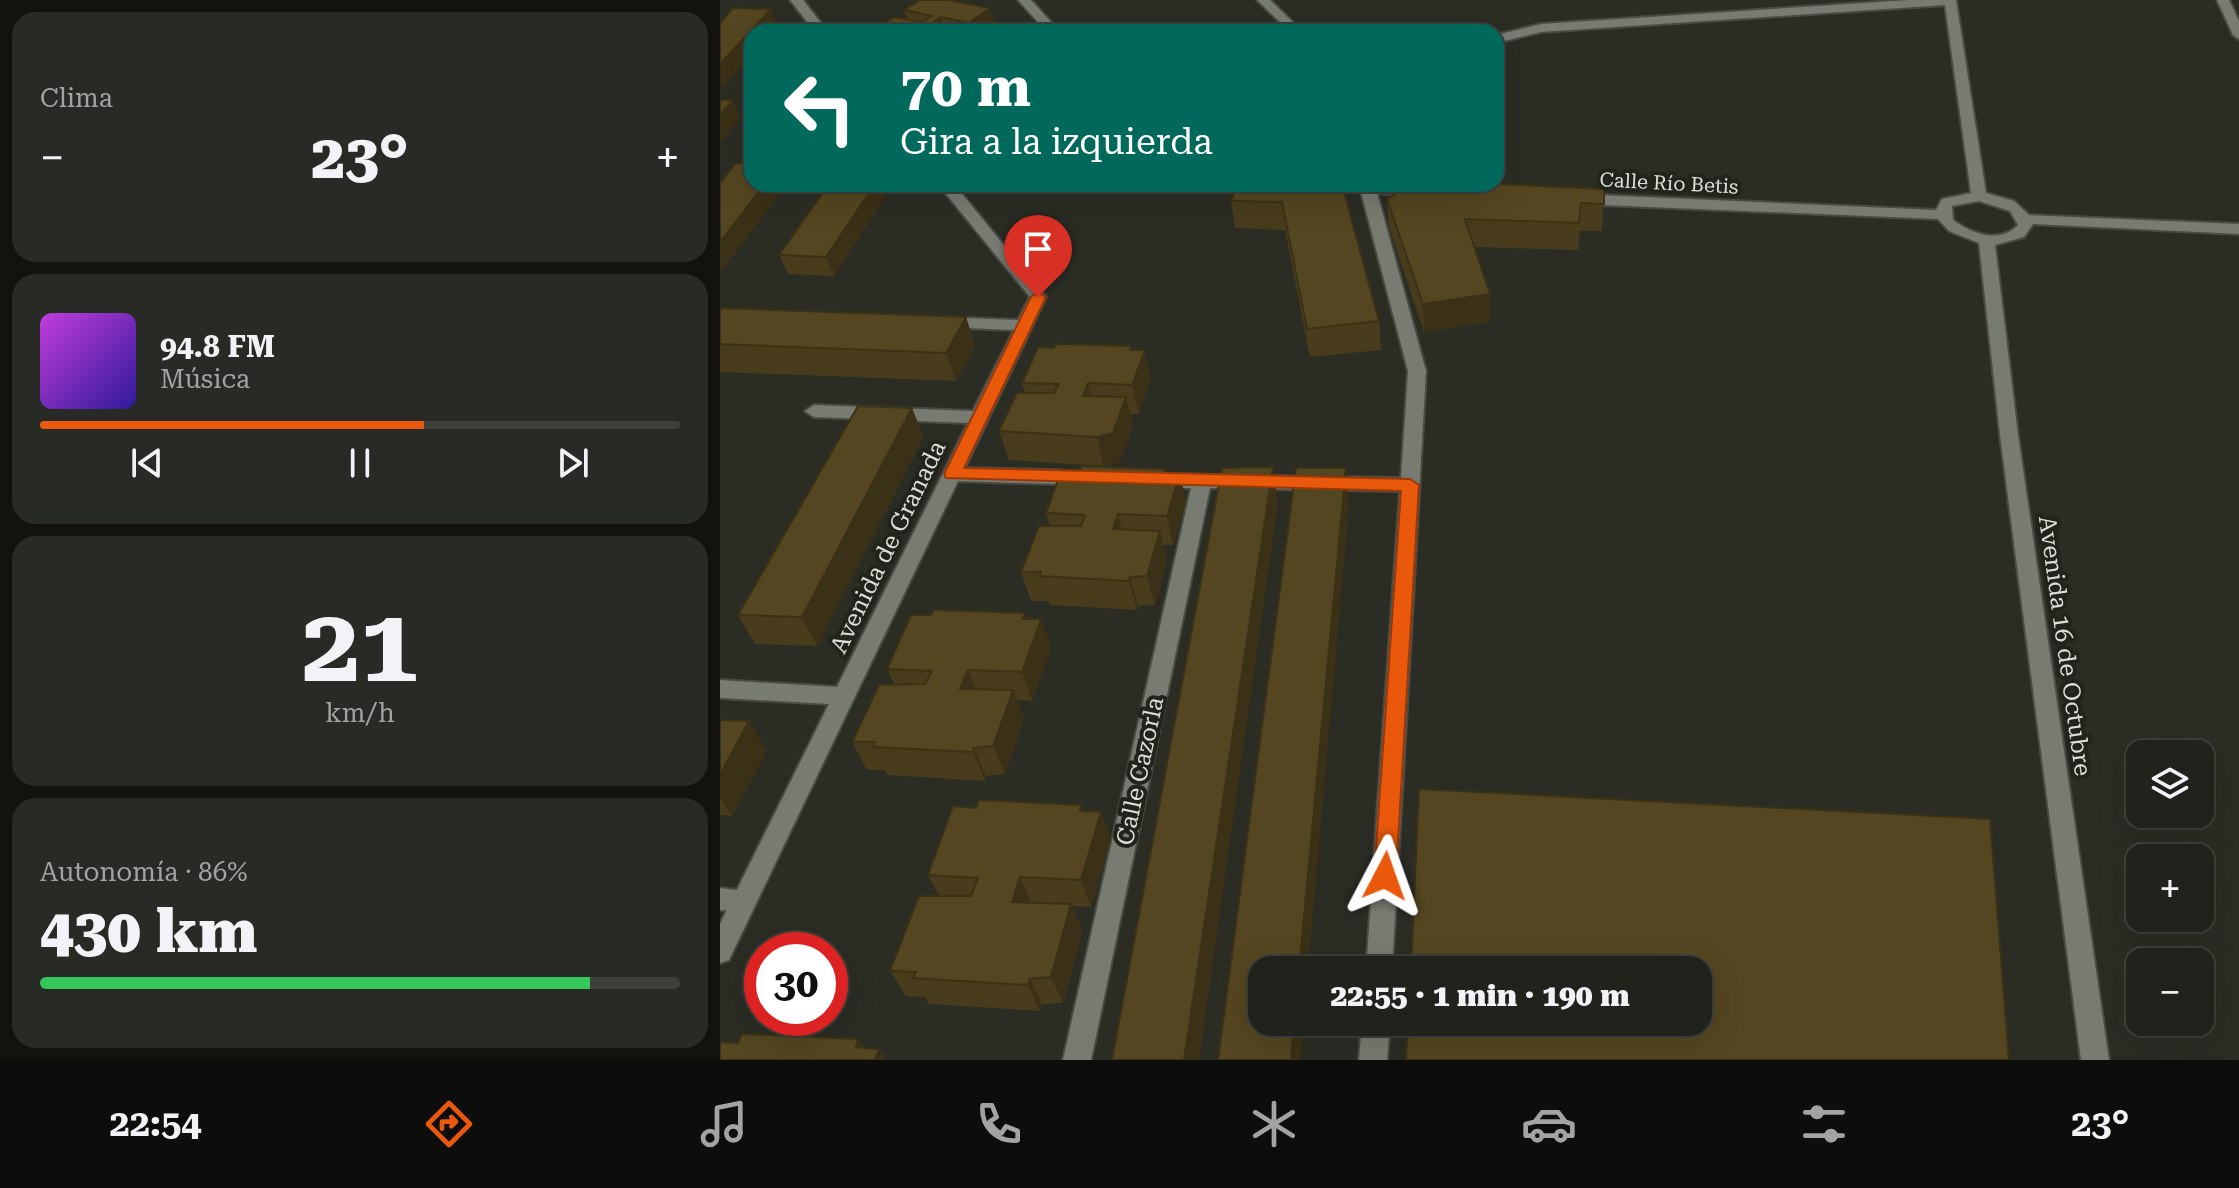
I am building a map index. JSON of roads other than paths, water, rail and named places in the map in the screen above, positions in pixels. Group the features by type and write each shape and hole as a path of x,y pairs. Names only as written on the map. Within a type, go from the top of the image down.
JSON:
{"street":[{"path":"796,0 816,24"},
{"path":"1024,0 1046,24"},
{"path":"1263,0 1288,24"},
{"path":"1504,37 1541,28 1950,0 1979,196"},
{"path":"2223,0 2239,35"},
{"name":"Avenida de Granada","path":"720,951 732,900 844,696 1038,297 953,192"},
{"path":"1369,192 1417,371 1380,956"},
{"path":"1428,192 1448,193"},
{"path":"2025,219 2022,233 2000,240 1986,239 1953,228 1942,215 1947,202 1979,196 2009,203 2025,219 2239,229"},
{"name":"Calle Río Betis","path":"1560,198 1942,215"},
{"name":"Avenida 16 de Octubre","path":"1986,239 2009,435 2095,1060"},
{"path":"918,321 1025,325"},
{"path":"814,411 979,417"},
{"path":"952,474 1108,479"},
{"path":"1139,480 1410,485"},
{"name":"Calle Cazorla","path":"1077,1060 1202,482"},
{"path":"720,689 844,696"},
{"path":"1373,1060 1375,1036"}]}
